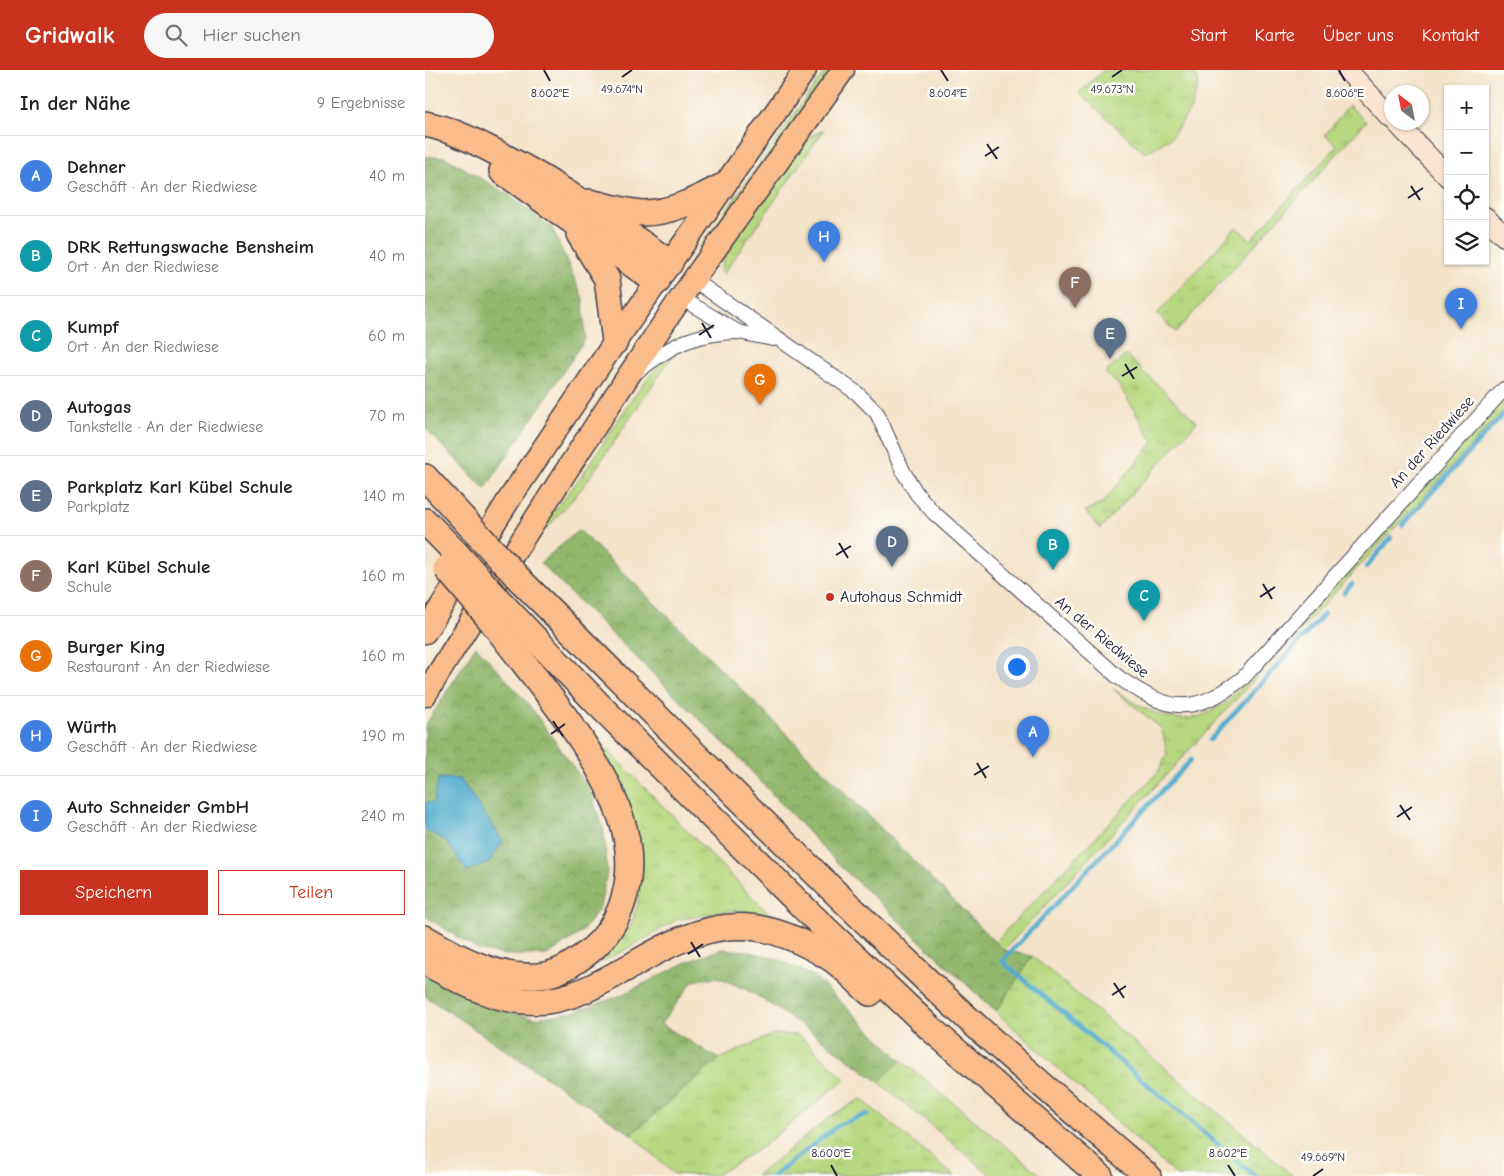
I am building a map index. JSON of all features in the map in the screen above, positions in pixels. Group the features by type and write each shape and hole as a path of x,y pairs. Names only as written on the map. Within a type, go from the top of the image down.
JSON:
{"highway":[{"path":"425,124 437,126 473,140 664,272"},
{"path":"425,139 437,139 474,153 573,209 642,213 659,212 701,197 721,187"},
{"path":"573,209 588,246 607,279 615,342"},
{"path":"425,477 520,580 814,873 919,973 1048,1090 1148,1176"},
{"path":"425,521 451,560 498,614 597,703 811,914 931,1029 1100,1176"},
{"path":"425,543 451,560"},
{"path":"425,938 472,963 495,970 523,976 553,973 588,954 609,932 621,908 628,884 628,850 623,826 602,777 498,614"},
{"path":"425,962 491,995 510,999 545,1001 580,993 676,940 695,933 736,926 755,928 785,936 828,957 883,1005 931,1029"}],"main road":[{"path":"425,632 510,498 615,342 721,187 805,70"},
{"path":"425,695 536,517 681,298 843,70"},
{"path":"664,272 694,280"},
{"path":"664,272 681,298"}],"street":[{"path":"1347,70 1384,110"},
{"path":"1404,130 1446,175"},
{"path":"1488,220 1504,236"},
{"name":"An der Riedwiese","path":"694,280 857,393 877,413 904,472 917,494 933,513 1118,677 1146,696 1173,705 1203,703 1224,692 1243,678 1504,389"},
{"name":"An der Riedwiese","path":"681,298 738,332"},
{"name":"An der Riedwiese","path":"627,379 659,355 696,336 738,332 779,340"}],"green space":[{"path":"826,70 832,70 700,254 697,252"},
{"path":"1104,70 1192,70 1199,83 1190,110 1170,139 1145,153 1079,93"},
{"path":"1349,105 1366,122 1176,332 1157,314 1236,227 1251,240 1337,146 1325,135"},
{"path":"824,130 723,274 720,271 726,251 808,137"},
{"path":"425,157 445,157 507,194 552,228 583,298 585,339 485,489 425,428"},
{"path":"673,355 583,487 546,529 544,523 585,471 639,390 662,363"},
{"path":"1126,355 1197,422 1100,529 1085,511 1102,504 1153,442 1119,385 1105,373"},
{"path":"1504,399 1504,410 1004,950 995,942 1158,772 1167,754 1162,729 1113,689 1156,714 1170,718 1198,717 1213,711 1229,700"},
{"path":"579,530 995,942 1004,950 1032,956 996,1012 838,864 735,754 540,563"},
{"path":"476,646 529,705 589,789 604,831 607,872 600,907 582,932 547,955 507,955 478,950 425,916 425,726"},
{"path":"576,718 771,916 735,910 676,920 631,947 575,975 630,927 637,906 643,865 633,825"},
{"path":"721,949 748,951 777,959 814,976 901,1060 879,1082 812,1032 751,992 718,977 693,981 661,1024 719,1059 631,1134 425,996 425,975 495,1009 536,1018 573,1012 617,997 687,962"},
{"path":"1032,956 1293,1176 1177,1176 996,1012"},
{"path":"774,1034 799,1035 845,1079 762,1147 715,1176 674,1174 631,1134 719,1059"},
{"path":"901,1060 1042,1176 992,1176 879,1082"},
{"path":"861,1099 954,1176 756,1176 834,1114"}],"water":[{"path":"438,778 460,779 503,841 489,863 467,871 445,840 425,830 425,803 434,802"}],"waterway":[{"path":"1402,525 1504,414"},
{"path":"1366,567 1391,538"},
{"path":"1344,593 1352,584"},
{"path":"1210,740 1324,614"},
{"path":"1191,760 1002,961 1255,1176"},
{"path":"773,1176 840,1124 868,1114"}],"place":[{"name":"Würth","path":"824,262"},
{"name":"Karl Kübel Schule","path":"1075,308"},
{"name":"Auto Schneider GmbH","path":"1461,329"},
{"name":"Parkplatz Karl Kübel Schule","path":"1110,359"},
{"name":"Burger King","path":"760,405"},
{"name":"Autogas","path":"892,567"},
{"name":"DRK Rettungswache Bensheim","path":"1053,570"},
{"name":"Autohaus Schmidt","path":"830,597"},
{"name":"Kumpf","path":"1144,621"},
{"name":"Dehner","path":"1033,757"}]}
